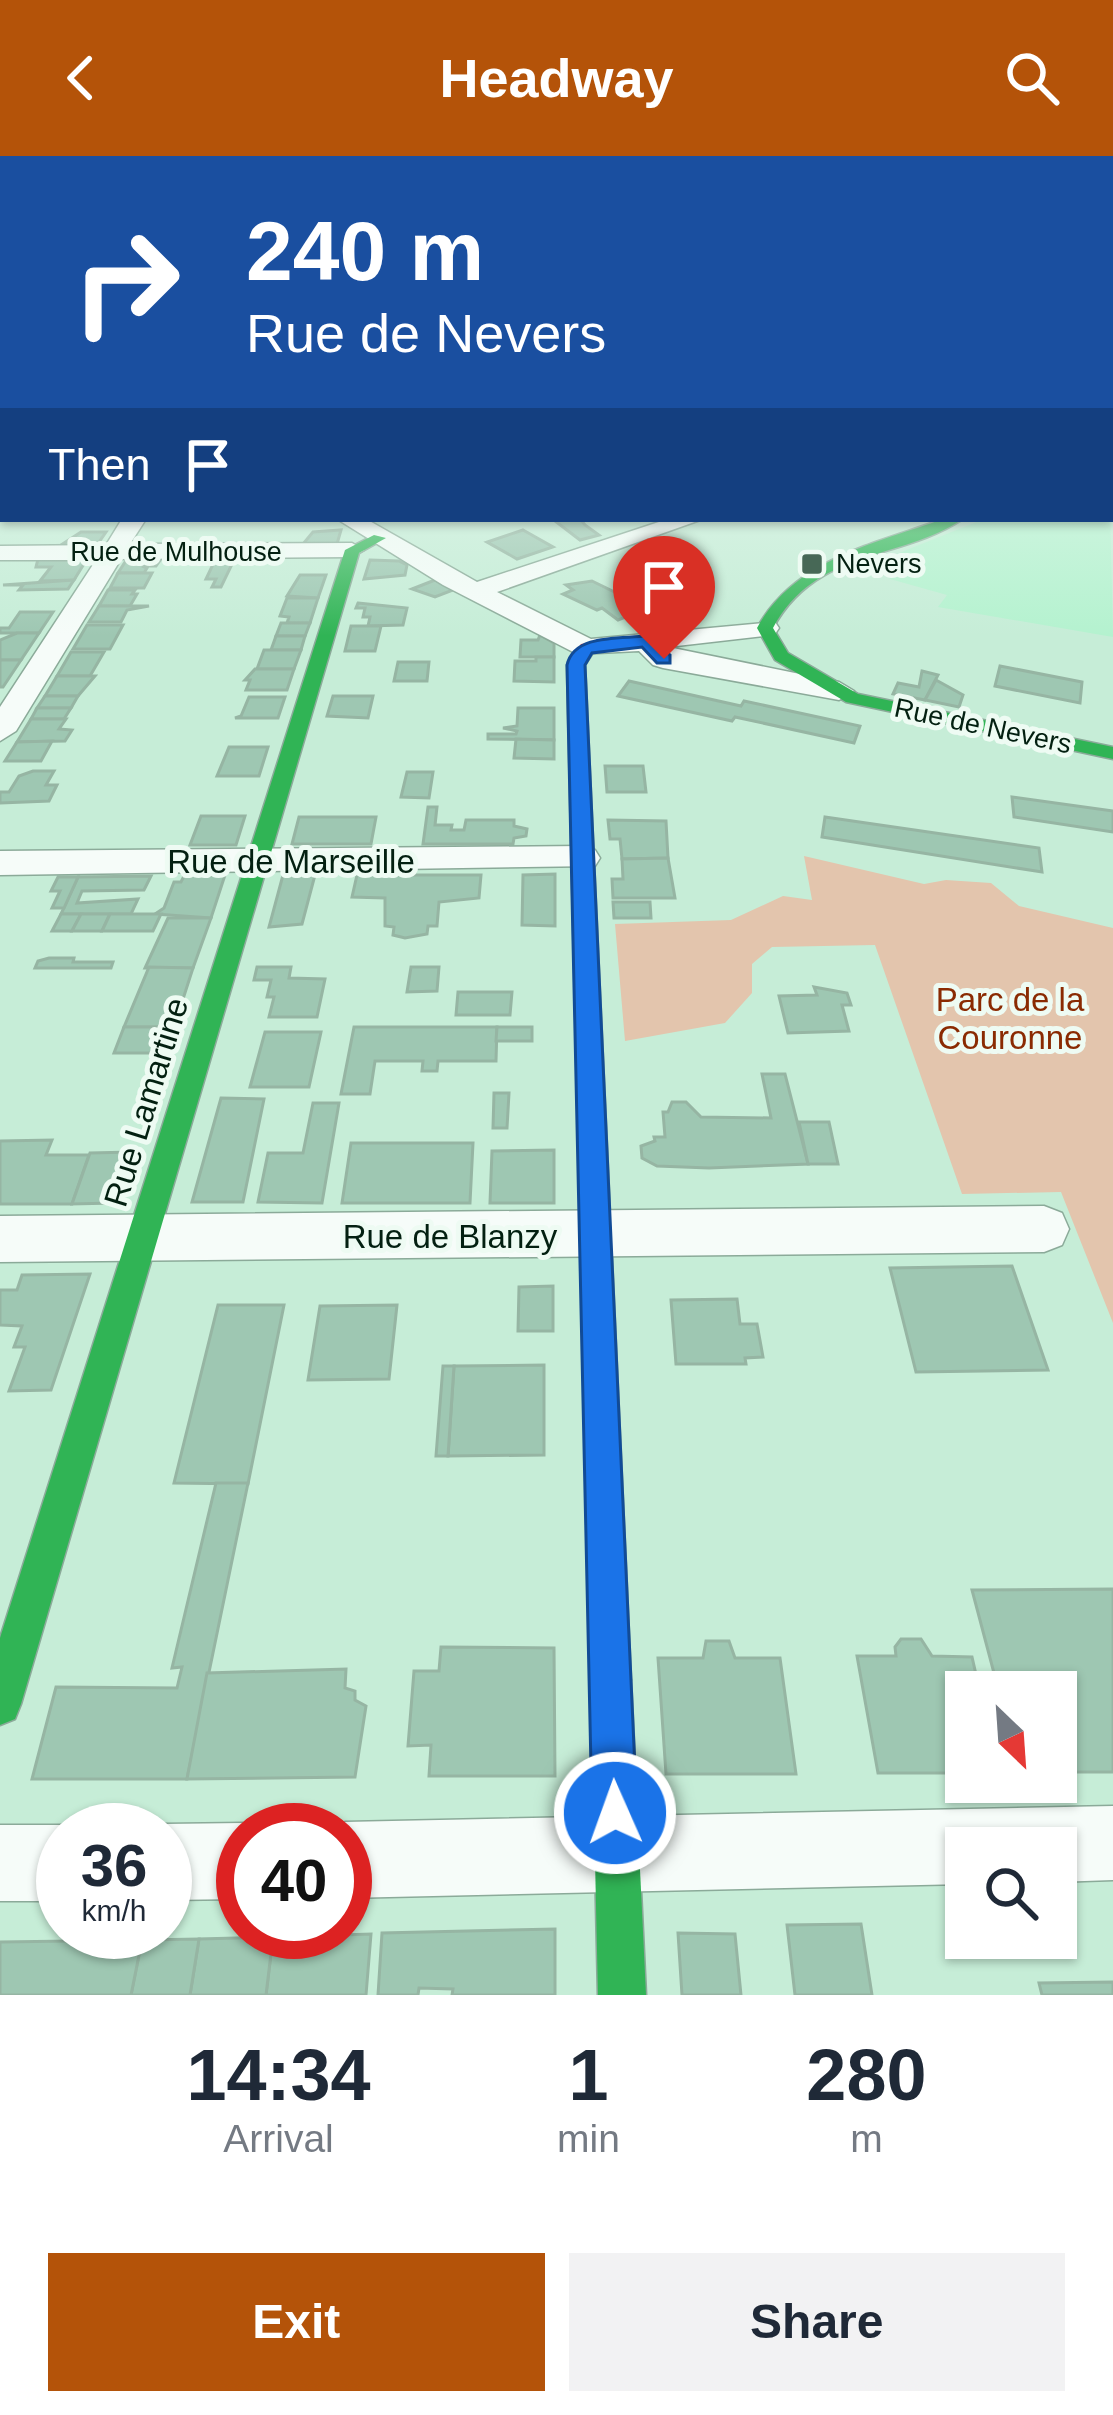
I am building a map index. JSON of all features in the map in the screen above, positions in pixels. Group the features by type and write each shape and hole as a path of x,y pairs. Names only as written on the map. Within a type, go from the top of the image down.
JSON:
{"street":[{"path":"0,731 132,522"},
{"path":"354,522 587,648"},
{"path":"476,591 682,522"},
{"path":"846,694 781,656 766,628 773,605 800,580 948,522"},
{"path":"352,550 379,538"},
{"name":"Rue de Mulhouse","path":"0,553 352,550"},
{"name":"Rue Lamartine","path":"0,1704 352,550"},
{"path":"622,1995 576,665 587,648 766,628"},
{"name":"Rue de Nevers","path":"646,641 664,659 1113,754"},
{"name":"Rue de Marseille","path":"0,863 582,858"},
{"name":"Rue de Blanzy","path":"0,1239 1044,1229"},
{"path":"372,1859 1113,1843"},
{"path":"0,1863 36,1863"}],"shaded area":[{"path":"976,522 1110,522 1113,637 938,607 947,595 890,579 878,565 869,565"}],"green space":[{"name":"Parc de la Couronne","path":"804,856 924,884 946,880 991,883 1019,906 1113,928 1113,1323 1061,1192 962,1194 875,945 772,947 752,964 752,993 725,1023 625,1041 615,924 731,920 783,896 812,900"}],"building":[{"path":"556,522 582,522 599,535 580,540"},
{"path":"341,530 337,544 303,544 313,532"},
{"path":"523,530 553,547 517,559 487,542"},
{"path":"81,532 106,532 97,545 61,545"},
{"path":"216,558 235,558 221,587 212,587 216,579 206,579"},
{"path":"38,559 87,559 74,580 40,581 51,567 36,567"},
{"path":"127,559 161,559 156,566 142,566 147,568 144,573 118,573"},
{"path":"370,560 399,561 407,565 405,575 364,579"},
{"path":"118,573 152,573 144,588 110,588"},
{"path":"300,575 326,575 318,598 287,596"},
{"path":"74,580 68,589 19,590 23,585 3,585"},
{"path":"435,580 453,590 435,597 412,589"},
{"path":"592,581 629,599 655,588 676,597 618,620 602,608 563,594 573,590 566,585"},
{"path":"108,590 135,590 132,594 137,594 130,606 99,606"},
{"path":"287,598 318,598 310,623 287,623 289,617 280,616"},
{"path":"358,603 407,608 403,625 368,626 370,617 363,617 365,608 356,608"},
{"path":"99,606 149,606 127,610 121,622 89,622"},
{"path":"20,612 53,612 39,633 0,633"},
{"path":"281,623 310,623 305,636 276,636"},
{"path":"87,625 123,625 110,649 73,649"},
{"path":"351,626 381,626 375,651 345,651"},
{"path":"17,633 39,633 21,660 0,660 0,640"},
{"path":"540,635 554,643 554,657 520,657 521,640 538,640"},
{"path":"276,636 305,636 301,650 271,650"},
{"path":"264,650 301,650 294,669 257,669"},
{"path":"71,652 104,652 90,676 57,676"},
{"path":"536,657 554,657 554,682 514,681 515,661 536,661"},
{"path":"0,660 21,660 3,687 0,687"},
{"path":"398,662 429,662 427,681 394,681"},
{"path":"1000,666 1082,682 1080,703 995,686"},
{"path":"255,669 294,669 287,690 246,690 250,680 245,680"},
{"path":"922,671 938,675 925,700 893,694 898,683 919,687"},
{"path":"57,676 95,676 78,696 45,696"},
{"path":"936,680 963,695 959,707 925,700"},
{"path":"629,681 860,726 854,743 735,717 732,721 618,696"},
{"path":"45,696 78,696 71,708 37,708"},
{"path":"333,696 373,696 368,718 327,716"},
{"path":"249,697 285,697 278,718 235,718 241,716"},
{"path":"37,708 71,708 64,719 31,719"},
{"path":"518,708 554,708 554,740 488,739 488,734 516,734 503,728 517,726"},
{"path":"31,719 66,719 59,729 72,730 65,741 17,742"},
{"path":"516,739 554,740 554,759 514,758"},
{"path":"52,741 41,761 5,761 17,742"},
{"path":"229,747 268,747 259,776 217,776"},
{"path":"605,766 643,766 646,792 607,792"},
{"path":"54,771 46,785 57,785 49,801 0,803 0,792 9,792 19,776"},
{"path":"407,772 433,772 429,798 401,797"},
{"path":"1012,797 1113,811 1113,832 1014,817"},
{"path":"428,807 437,807 435,825 452,825 451,830 464,830 466,820 514,820 514,826 527,829 526,836 514,838 513,844 423,844"},
{"path":"201,816 245,816 236,845 190,845"},
{"path":"299,817 376,817 371,844 292,844"},
{"path":"825,817 1039,848 1042,872 822,837"},
{"path":"608,820 666,821 668,858 622,859 620,839 610,839"},
{"path":"668,858 675,898 613,898 612,879 623,879 622,859"},
{"path":"555,874 555,926 522,925 523,875"},
{"path":"225,875 211,918 155,914 164,908 174,882 181,882 184,876"},
{"path":"283,875 315,875 302,924 269,927"},
{"path":"357,875 481,875 479,898 439,902 437,926 428,926 427,934 405,938 393,935 394,927 385,926 385,898 352,897"},
{"path":"151,876 144,890 82,891 77,903 138,899 131,914 61,914 78,877"},
{"path":"58,877 78,877 64,908 52,908 60,891 51,891"},
{"path":"613,902 650,902 651,918 614,918"},
{"path":"61,914 81,914 72,931 52,931"},
{"path":"81,914 110,914 102,931 72,931"},
{"path":"110,914 161,914 153,931 102,931"},
{"path":"168,918 211,918 193,968 145,968"},
{"path":"38,961 113,962 111,968 35,968"},
{"path":"149,967 193,968 174,1027 124,1027"},
{"path":"257,967 291,967 289,978 325,979 317,1017 269,1017 274,997 267,997 271,980 254,980"},
{"path":"411,967 439,967 437,991 407,992"},
{"path":"814,987 847,993 851,1005 842,1005 849,1031 788,1033 779,996 817,995"},
{"path":"458,992 512,992 510,1015 456,1015"},
{"path":"124,1027 174,1027 165,1053 114,1053"},
{"path":"354,1027 497,1027 496,1061 438,1061 437,1071 422,1071 423,1061 375,1061 370,1094 341,1094"},
{"path":"497,1027 532,1027 532,1041 496,1041"},
{"path":"265,1032 321,1032 309,1087 250,1087"},
{"path":"762,1074 785,1074 808,1164 709,1168 657,1166 642,1158 641,1146 655,1141 654,1137 665,1137 663,1112 668,1112 672,1102 686,1102 701,1117 771,1118"},
{"path":"494,1093 509,1093 507,1128 493,1128"},
{"path":"221,1098 264,1099 243,1202 192,1202"},
{"path":"313,1103 339,1103 322,1203 258,1202 268,1153 303,1153"},
{"path":"799,1122 829,1122 838,1164 808,1164"},
{"path":"52,1140 46,1155 89,1155 72,1204 0,1204 0,1141"},
{"path":"351,1143 473,1143 470,1203 342,1203"},
{"path":"554,1150 554,1203 490,1203 492,1151"},
{"path":"132,1152 114,1203 72,1204 90,1153"},
{"path":"1012,1266 1048,1370 916,1372 890,1268"},
{"path":"90,1274 51,1390 9,1391 25,1347 14,1347 22,1326 0,1325 0,1290 17,1290 22,1275"},
{"path":"553,1286 553,1331 518,1331 519,1287"},
{"path":"737,1299 740,1324 757,1324 763,1357 745,1358 746,1364 676,1364 671,1300"},
{"path":"218,1305 284,1305 248,1484 174,1483"},
{"path":"397,1305 389,1379 308,1380 320,1306"},
{"path":"544,1365 544,1455 448,1456 454,1366"},
{"path":"443,1366 454,1366 448,1456 436,1456"},
{"path":"216,1483 248,1483 187,1779 32,1779 56,1687 177,1688 182,1667 172,1668"},
{"path":"1113,1589 1113,1772 1077,1772 1077,1671 993,1671 972,1590"},
{"path":"901,1639 921,1639 932,1656 972,1657 975,1671 945,1671 945,1773 878,1773 857,1656 896,1656"},
{"path":"706,1641 729,1641 735,1658 780,1658 796,1774 666,1774 658,1658 703,1658"},
{"path":"441,1647 554,1648 555,1776 429,1776 431,1745 408,1746 414,1671 439,1671"},
{"path":"346,1669 345,1688 355,1691 355,1700 366,1706 355,1777 187,1779 207,1673"},
{"path":"861,1924 872,1995 795,1995 787,1925"},
{"path":"555,1929 555,1995 452,1995 453,1989 419,1988 418,1995 378,1995 382,1933"},
{"path":"678,1933 735,1934 741,1995 682,1995"},
{"path":"192,1939 199,1939 190,1995 131,1995 138,1959 192,1959"},
{"path":"199,1939 216,1939 216,1959 270,1959 266,1995 190,1995"},
{"path":"36,1941 36,1959 138,1959 131,1995 0,1995 0,1942"},
{"path":"270,1959 369,1959 366,1995 266,1995"},
{"path":"1113,1982 1113,1995 1042,1995 1039,1983"}],"traffic: fast":[{"path":"947,522 847,558 796,588 777,606 765,628 781,656 852,698 1113,753"},
{"path":"0,1704 352,550 379,538"},
{"path":"611,1680 622,1995"}],"traffic: slow":[{"path":"595,1215 611,1680"}],"traffic: jam":[{"path":"587,648 576,665 595,1215"}],"place":[{"name":"Nevers","path":"812,564"}],"route":[{"path":"615,1813 576,665 587,648 646,641 664,659"}]}
